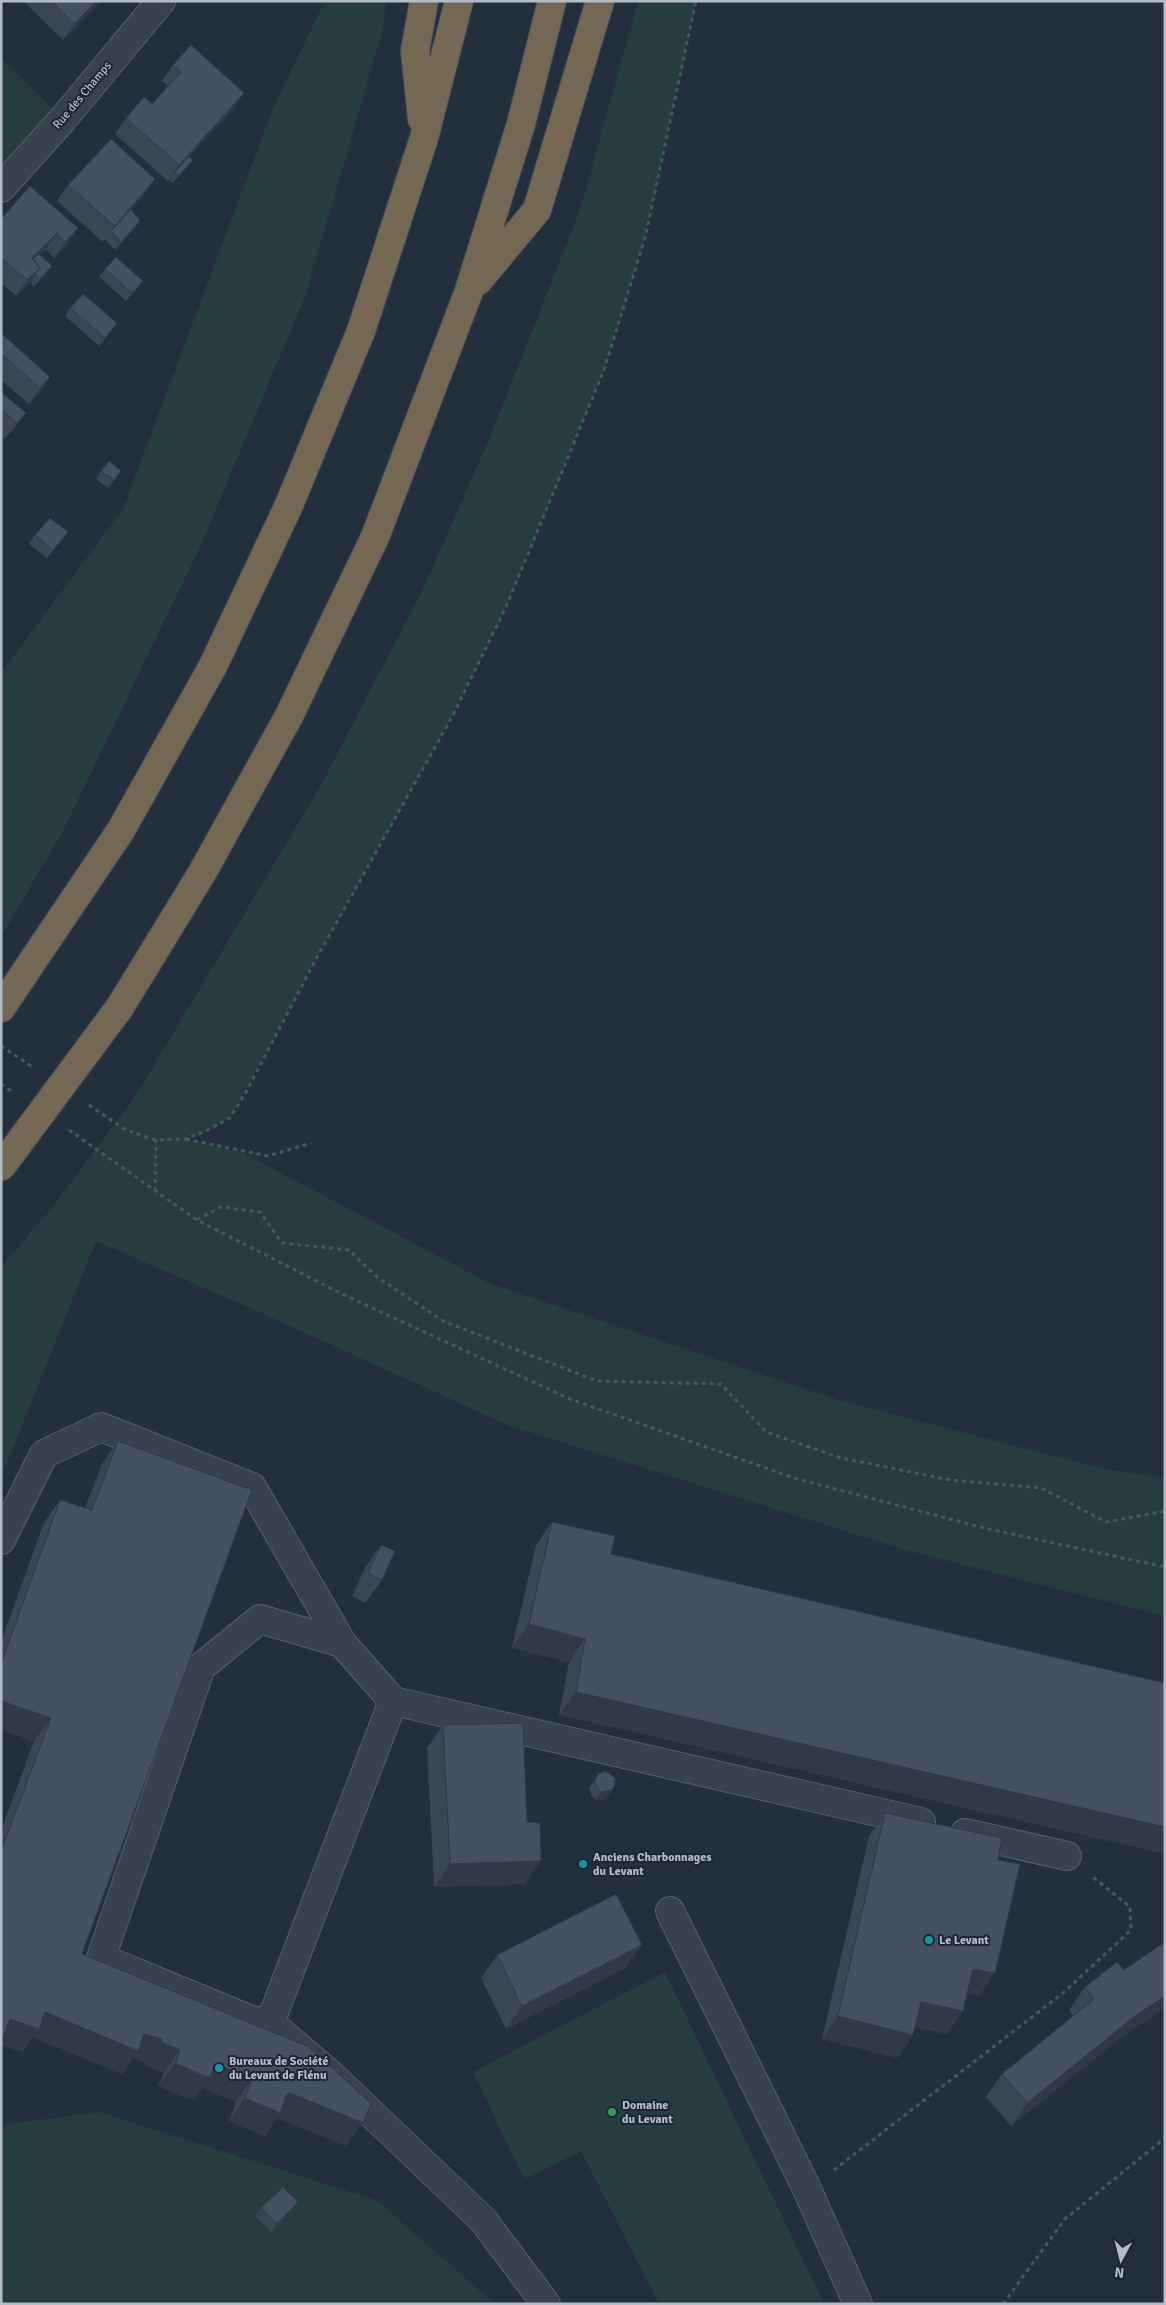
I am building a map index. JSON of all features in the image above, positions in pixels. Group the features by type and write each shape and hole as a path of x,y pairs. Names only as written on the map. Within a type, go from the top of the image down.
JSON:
{"highway":[{"path":"424,1 415,51 424,138"},
{"path":"1,1008 46,944 121,830 213,666 289,504 361,331 424,138 459,1"},
{"path":"1,1167 120,1007 202,874 289,716 375,537 469,291 521,124 552,1"},
{"path":"469,291 537,210 600,1"}],"street":[{"name":"Rue des Champs","path":"1,188 63,119 161,1"},
{"path":"1,1540 44,1454 101,1427 252,1487 342,1643 393,1701 1067,1856"},
{"path":"342,1643 260,1619 201,1667 101,1958 250,2020 270,2023 330,2074 483,2220 546,2304"},
{"path":"270,2023 393,1701"},
{"path":"670,1911 807,2190 858,2304"}],"path":[{"path":"185,1139 206,1132 230,1118 246,1092 316,959 452,716 506,607 604,370 645,238 696,1"},
{"path":"1,1046 34,1069"},
{"path":"1,1084 16,1094"},
{"path":"84,1102 126,1130 156,1140 185,1139 268,1156 311,1143"},
{"path":"62,1126 197,1220 344,1295 579,1402 794,1478 984,1528 1165,1566"},
{"path":"155,1191 156,1140"},
{"path":"197,1220 221,1207 260,1212 282,1243 349,1250 377,1277 443,1320 597,1381 721,1384 766,1432 841,1458 951,1480 1041,1488 1106,1522 1165,1511"},
{"path":"807,2190 1063,1993 1131,1930 1130,1908 1067,1856"},
{"path":"1003,2304 1065,2219 1165,2138"}],"green space":[{"path":"325,1 387,1 382,32 306,294 201,545 63,831 1,937 1,673 123,509 274,106"},
{"path":"638,1 696,1 645,238 604,370 506,607 452,717 316,959 230,1118 186,1139 243,1153 491,1284 838,1400 1100,1468 1165,1478 1165,1616 909,1551 510,1426 257,1311 96,1241 1,1478 1,1267 51,1209 135,1097 320,787 424,587 491,435 581,207"},
{"path":"1,58 63,119 1,188"},
{"name":"Domaine du Levant","path":"665,1972 824,2304 659,2304 581,2151 524,2179 473,2072"},
{"path":"99,2112 376,2200 495,2304 1,2304 1,2125"}],"building":[{"path":"51,1 97,1 74,24"},
{"path":"191,45 244,93 179,165 126,118 144,97 152,104 181,72 173,65"},
{"path":"111,139 155,179 115,226 68,185"},
{"path":"188,157 193,160 179,175 175,172"},
{"path":"30,186 78,228 65,242 57,233 32,258 40,268 27,280 1,258 1,219"},
{"path":"131,209 140,221 121,242 111,231"},
{"path":"39,254 52,266 40,279 35,274 40,268 33,259"},
{"path":"116,257 143,281 132,293 105,269"},
{"path":"83,294 117,323 105,338 70,308"},
{"path":"1,333 50,377 40,388 4,356 1,359"},
{"path":"1,392 26,413 17,423 1,410"},
{"path":"109,461 121,471 114,480 101,471"},
{"path":"50,518 68,532 53,550 35,535"},
{"path":"118,1441 252,1490 82,1954 309,2047 371,2103 363,2123 290,2093 287,2094 280,2113 245,2098 252,2079 215,2064 210,2077 175,2063 180,2050 161,2042 162,2039 144,2034 138,2051 45,2012 39,2029 10,2019 1,2043 1,1851 51,1718 1,1701 1,1664 60,1500 92,1510"},
{"path":"552,1522 615,1536 611,1554 1165,1683 1165,1827 576,1692 585,1639 529,1624"},
{"path":"381,1545 395,1551 382,1580 368,1573"},
{"path":"523,1723 527,1822 540,1823 541,1861 450,1864 443,1725"},
{"path":"606,1771 615,1778 615,1785 612,1790 601,1792 596,1787 595,1780 598,1774"},
{"name":"Le Levant","path":"885,1813 1002,1838 998,1860 1020,1864 995,1973 973,1969 963,2011 921,2002 913,2035 838,2016"},
{"path":"616,1894 642,1945 522,2006 497,1955"},
{"path":"1165,1942 1165,1996 1135,2016 1027,2103 1002,2074 1094,1999 1085,1987 1117,1962 1124,1970"},
{"path":"283,2187 298,2202 277,2224 261,2208"}],"place":[{"name":"Anciens Charbonnages du Levant","path":"583,1864"},
{"name":"Le Levant","path":"929,1940"},
{"name":"Bureaux de Société du Levant de Flénu","path":"219,2068"},
{"name":"Domaine du Levant","path":"612,2112"}]}
